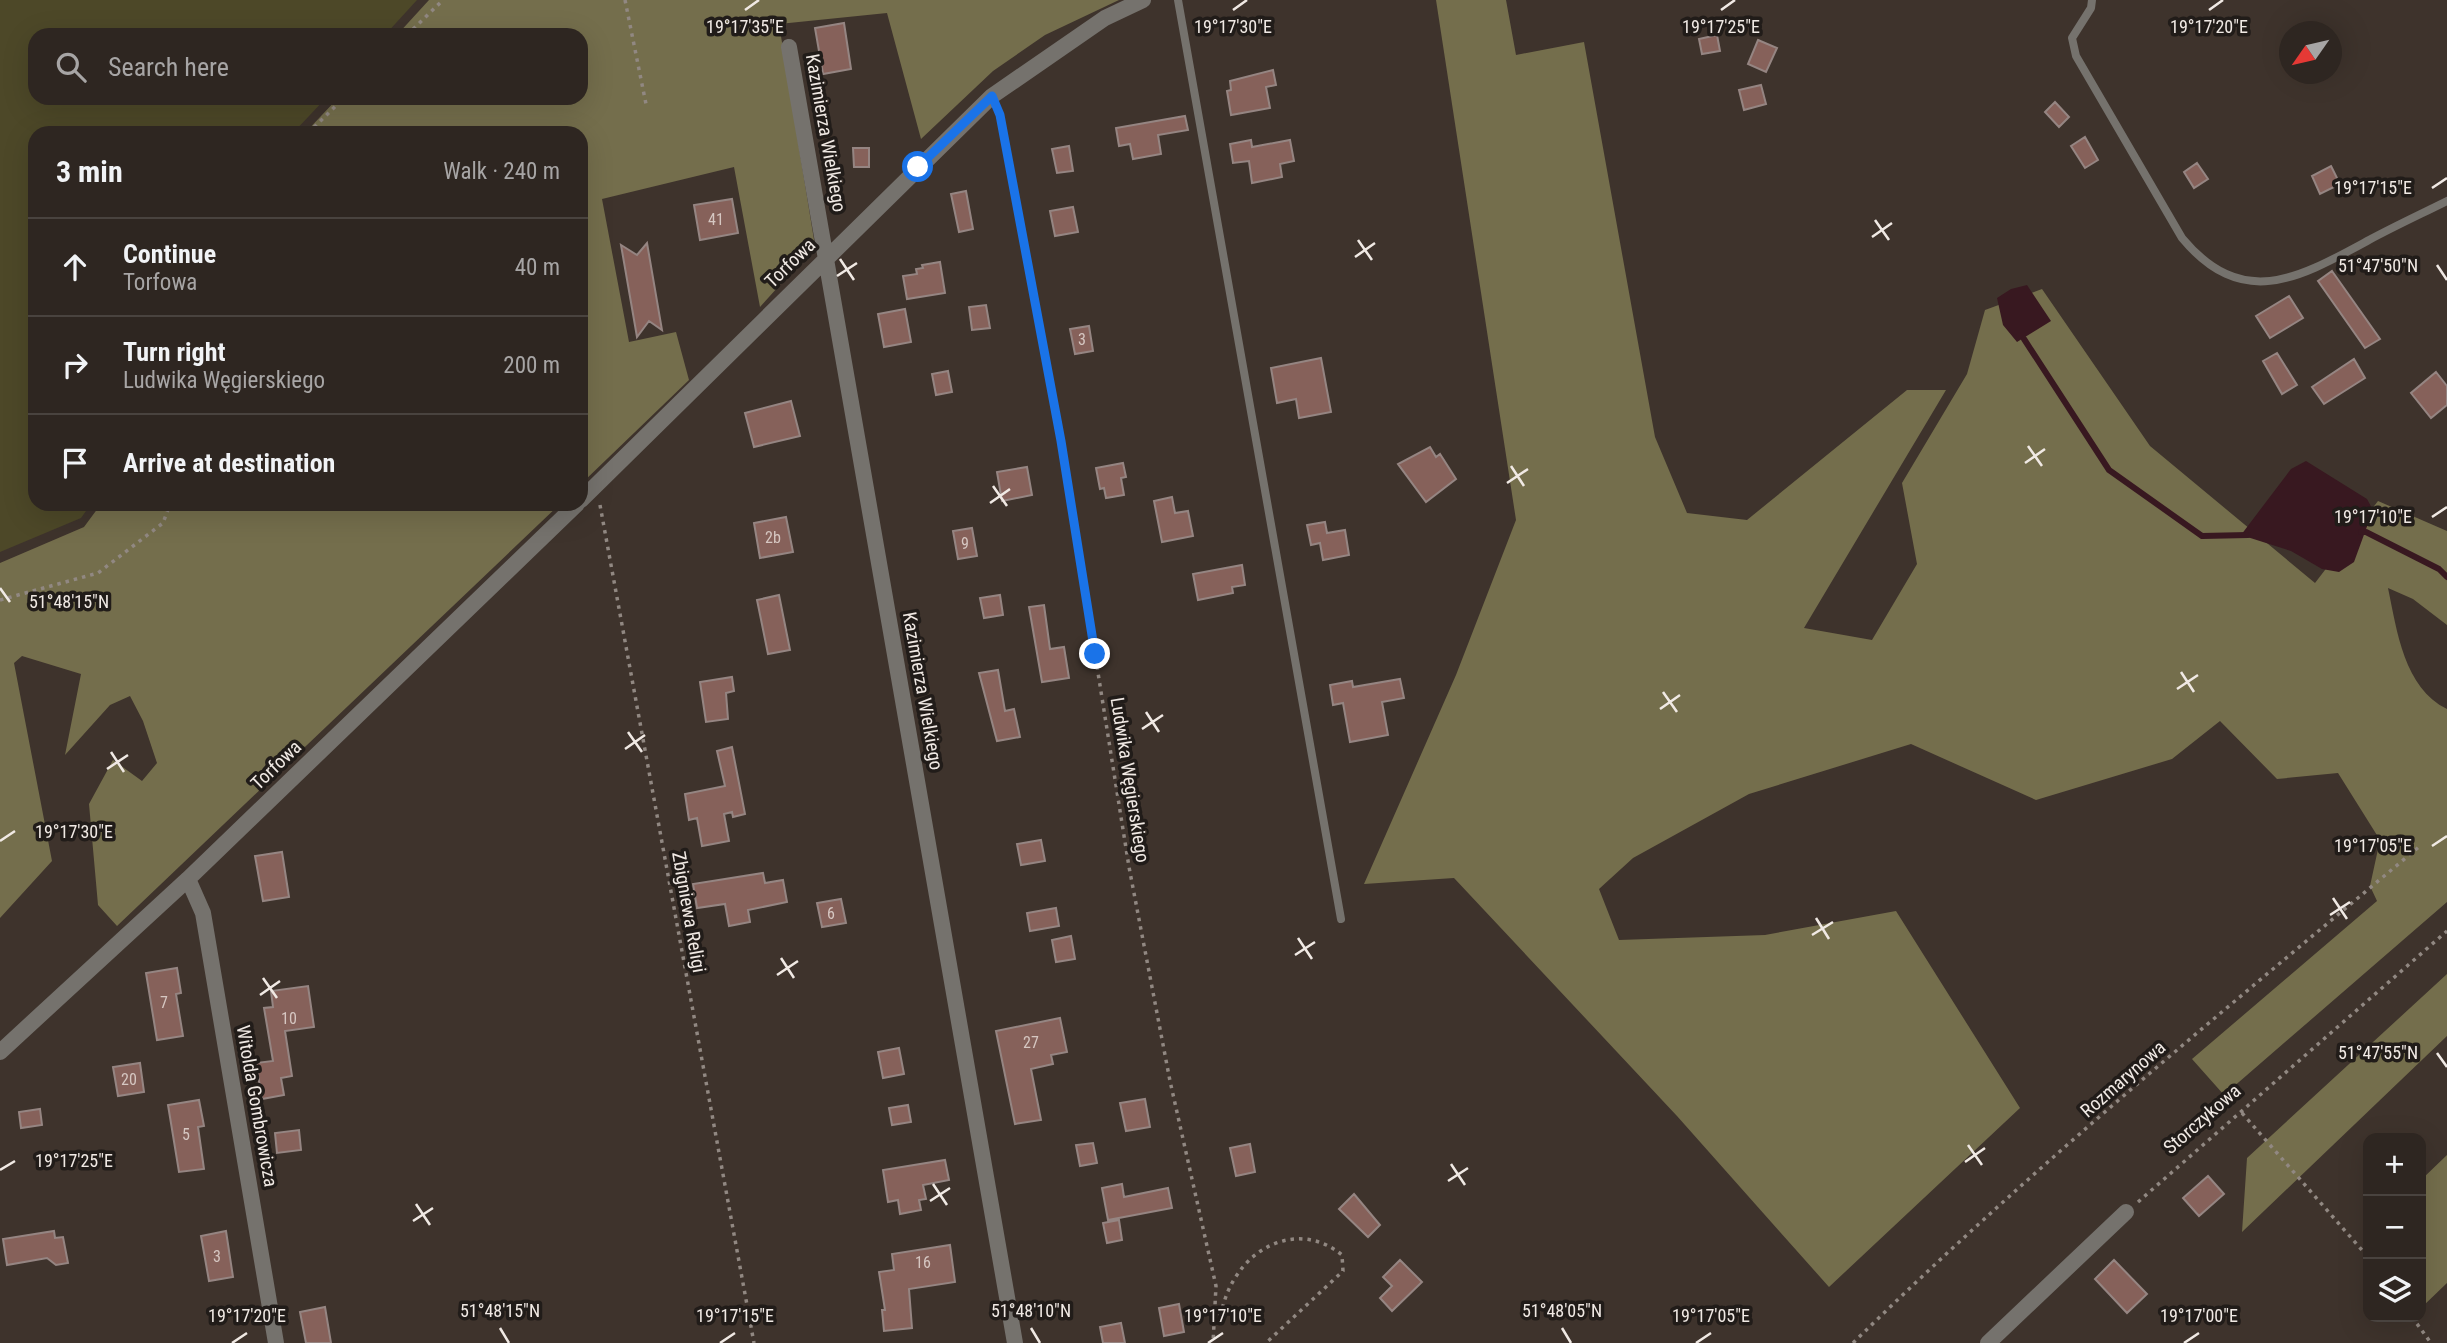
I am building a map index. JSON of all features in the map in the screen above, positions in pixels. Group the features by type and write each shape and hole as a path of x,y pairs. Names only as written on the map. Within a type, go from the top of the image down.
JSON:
{"street":[{"name":"Torfowa","path":"588,494 992,96 1105,18 1143,0"},
{"name":"Kazimierza Wielkiego","path":"789,47 1015,1343"},
{"name":"Torfowa","path":"0,1052 188,879 570,511"},
{"name":"Witolda Gombrowicza","path":"188,879 203,913 276,1343"},
{"path":"1988,1343 2126,1212"}],"lane":[{"path":"1178,0 1341,919"},
{"path":"2092,0 2091,8 2072,38 2076,57 2182,237 2200,259 2219,272 2264,281 2307,273 2447,201"}],"path":[{"path":"414,28 443,0"},
{"path":"625,0 646,104"},
{"name":"Ludwika Węgierskiego","path":"992,96 1000,115 1061,441 1129,867 1170,1081 1216,1286 1216,1332 1213,1343"},
{"path":"315,126 337,105"},
{"name":"Zbigniewa Religi","path":"597,485 754,1343"},
{"path":"0,600 98,573 163,523 167,511"},
{"name":"Rozmarynowa","path":"1853,1343 1930,1268 2179,1048 2420,846"},
{"name":"Storczykowa","path":"2126,1212 2447,931"},
{"path":"2242,1113 2363,1251"},
{"path":"1216,1332 1226,1294 1236,1276 1262,1249 1278,1240 1298,1237 1316,1239 1332,1246 1342,1255 1343,1272 1266,1343"},
{"path":"2416,1322 2431,1343"}],"shaded area":[{"path":"0,0 417,0 391,28 28,28 28,105 319,105 300,126 28,126 28,511 86,511 81,518 0,552"},
{"path":"429,0 1119,0 1045,35 993,71 921,139 887,13 779,24 815,246 760,307 734,167 602,199 629,342 676,332 689,380 588,477 588,126 312,126 331,105 588,105 588,28 403,28"},
{"path":"1436,0 1506,0 1516,55 1584,42 1655,437 1687,513 1747,520 1907,390 1946,390 1804,628 1872,640 1917,564 1902,483 1967,374 1985,310 2042,289 2150,446 2315,583 2378,501 2447,531 2447,625 2413,599 2388,588 2399,640 2412,673 2432,700 2447,709 2447,902 2224,1095 2192,1059 2377,901 2370,886 2380,840 2338,773 2277,779 2220,721 2172,759 2036,800 1911,744 1749,794 1633,858 1599,889 1619,940 1765,935 1896,911 2020,1108 1829,1287 1677,1116 1454,878 1364,884 1456,675 1516,520"},
{"path":"2027,285 2051,321 2017,342 2003,325 1997,298 2011,289"},
{"path":"2306,461 2367,499 2373,510 2354,562 2339,572 2322,569 2291,551 2241,535 2291,469"},
{"path":"96,511 553,511 117,926 98,905 89,804 113,760 142,781 157,763 143,721 130,696 110,705 65,755 81,674 22,656 14,663 52,861 0,918 0,563 84,527"},
{"path":"2447,974 2447,1036 2242,1232 2247,1158"},
{"path":"2447,1155 2447,1283 2426,1303 2426,1196 2426,1175"}],"building":[{"path":"844,23 851,69 823,74 815,28"},
{"path":"1717,35 1720,51 1702,54 1699,39"},
{"path":"1758,40 1777,48 1766,72 1748,64"},
{"path":"1273,70 1276,85 1266,87 1270,108 1231,115 1227,91 1231,90 1230,81"},
{"path":"1761,85 1766,104 1744,110 1739,90"},
{"path":"2055,102 2069,117 2059,127 2045,112"},
{"path":"1185,116 1188,130 1158,135 1161,154 1133,159 1130,144 1119,146 1116,128"},
{"path":"2085,137 2098,160 2085,168 2071,146"},
{"path":"1251,140 1252,147 1290,140 1294,161 1280,164 1282,177 1252,183 1249,161 1233,163 1230,144"},
{"path":"1069,146 1073,171 1057,173 1052,149"},
{"path":"853,148 869,148 869,167 854,167"},
{"path":"2197,163 2208,179 2194,188 2184,172"},
{"path":"2331,166 2340,184 2320,194 2312,176"},
{"path":"966,191 973,229 959,232 951,194"},
{"path":"732,199 738,233 700,240 694,205"},
{"path":"1073,207 1078,232 1055,236 1050,211"},
{"path":"647,243 662,330 649,321 637,337 621,245 637,255"},
{"path":"940,262 945,293 907,299 903,276 917,274 916,269 923,268 922,265"},
{"path":"2332,271 2380,339 2365,348 2318,281"},
{"path":"2289,296 2303,318 2270,338 2256,316"},
{"path":"986,305 990,328 972,330 969,307"},
{"path":"905,309 911,342 884,347 878,314"},
{"path":"1089,326 1093,351 1075,354 1070,329"},
{"path":"2277,353 2297,385 2282,394 2263,361"},
{"path":"1321,358 1331,412 1299,418 1296,399 1277,403 1271,368"},
{"path":"2354,359 2365,378 2324,404 2312,387"},
{"path":"948,371 952,392 936,395 932,374"},
{"path":"2436,372 2447,386 2447,405 2431,418 2411,393"},
{"path":"791,401 800,436 754,447 745,413"},
{"path":"1430,447 1436,457 1440,454 1456,479 1426,502 1398,464"},
{"path":"1123,463 1126,477 1121,478 1124,495 1106,498 1104,488 1100,489 1096,468"},
{"path":"1027,467 1032,495 1002,501 997,472"},
{"path":"1172,497 1175,513 1188,511 1193,536 1162,542 1154,501"},
{"path":"786,517 793,552 760,558 754,523"},
{"path":"1325,522 1327,533 1345,530 1349,555 1323,560 1320,543 1311,545 1307,525"},
{"path":"972,528 977,556 958,559 953,531"},
{"path":"1242,565 1245,585 1232,587 1233,593 1198,600 1193,574"},
{"path":"779,595 790,650 768,654 757,600"},
{"path":"1000,595 1003,615 984,618 980,598"},
{"path":"1044,605 1050,649 1064,647 1069,678 1042,682 1029,607"},
{"path":"998,670 1005,711 1014,709 1020,737 997,741 979,673"},
{"path":"732,677 734,691 726,693 728,719 706,722 700,682"},
{"path":"1400,679 1404,698 1382,702 1388,735 1350,742 1343,703 1333,705 1330,685 1352,681 1353,687"},
{"path":"732,747 745,814 733,817 732,812 724,814 729,841 702,846 697,818 689,820 685,794 725,786 717,751"},
{"path":"1041,840 1045,861 1021,865 1017,844"},
{"path":"282,852 289,897 263,901 255,856"},
{"path":"763,873 765,883 783,880 787,902 748,910 750,922 729,926 725,904 697,908 693,884"},
{"path":"841,899 846,923 822,927 817,903"},
{"path":"1056,908 1059,926 1030,931 1027,913"},
{"path":"1071,936 1075,959 1056,962 1052,940"},
{"path":"177,968 181,993 176,994 183,1036 157,1040 146,973"},
{"path":"308,986 314,1027 285,1031 292,1076 281,1078 284,1095 262,1099 256,1063 273,1061 264,1008 273,1007 271,991"},
{"path":"1060,1018 1067,1052 1051,1055 1053,1064 1031,1069 1041,1120 1015,1124 996,1031"},
{"path":"899,1048 904,1074 883,1078 878,1052"},
{"path":"140,1063 144,1092 118,1096 113,1067"},
{"path":"1145,1099 1150,1127 1126,1131 1120,1103"},
{"path":"199,1100 204,1126 198,1127 204,1169 179,1172 168,1105"},
{"path":"908,1105 911,1122 892,1125 889,1108"},
{"path":"40,1109 42,1125 21,1128 19,1112"},
{"path":"299,1130 301,1150 277,1153 275,1133"},
{"path":"1093,1143 1097,1163 1080,1166 1076,1145"},
{"path":"1250,1144 1255,1172 1236,1176 1230,1148"},
{"path":"945,1160 949,1180 923,1185 926,1199 919,1200 921,1210 900,1214 898,1200 888,1202 883,1170"},
{"path":"2208,1176 2224,1194 2199,1216 2183,1198"},
{"path":"1122,1184 1124,1197 1168,1188 1172,1208 1108,1220 1102,1188"},
{"path":"1354,1194 1380,1225 1368,1237 1339,1209"},
{"path":"1119,1220 1122,1240 1107,1243 1103,1223"},
{"path":"54,1231 55,1238 63,1237 68,1263 56,1265 47,1258 7,1265 3,1239"},
{"path":"226,1231 233,1277 209,1281 201,1236"},
{"path":"950,1245 955,1282 909,1289 912,1328 884,1331 882,1310 885,1310 879,1272 894,1270 892,1254"},
{"path":"1400,1260 1422,1282 1392,1311 1380,1298 1392,1286 1383,1277"},
{"path":"2114,1260 2147,1294 2127,1313 2095,1279"},
{"path":"1179,1304 1184,1332 1164,1336 1159,1308"},
{"path":"325,1307 331,1343 306,1343 300,1312"},
{"path":"1121,1323 1125,1343 1103,1343 1100,1327"}],"waterway":[{"path":"2024,339 2109,470 2202,536 2248,535"},
{"path":"2361,532 2366,532 2439,569 2447,577"}],"route":[{"path":"918,167 992,96 1000,115 1061,441 1095,654"}]}
